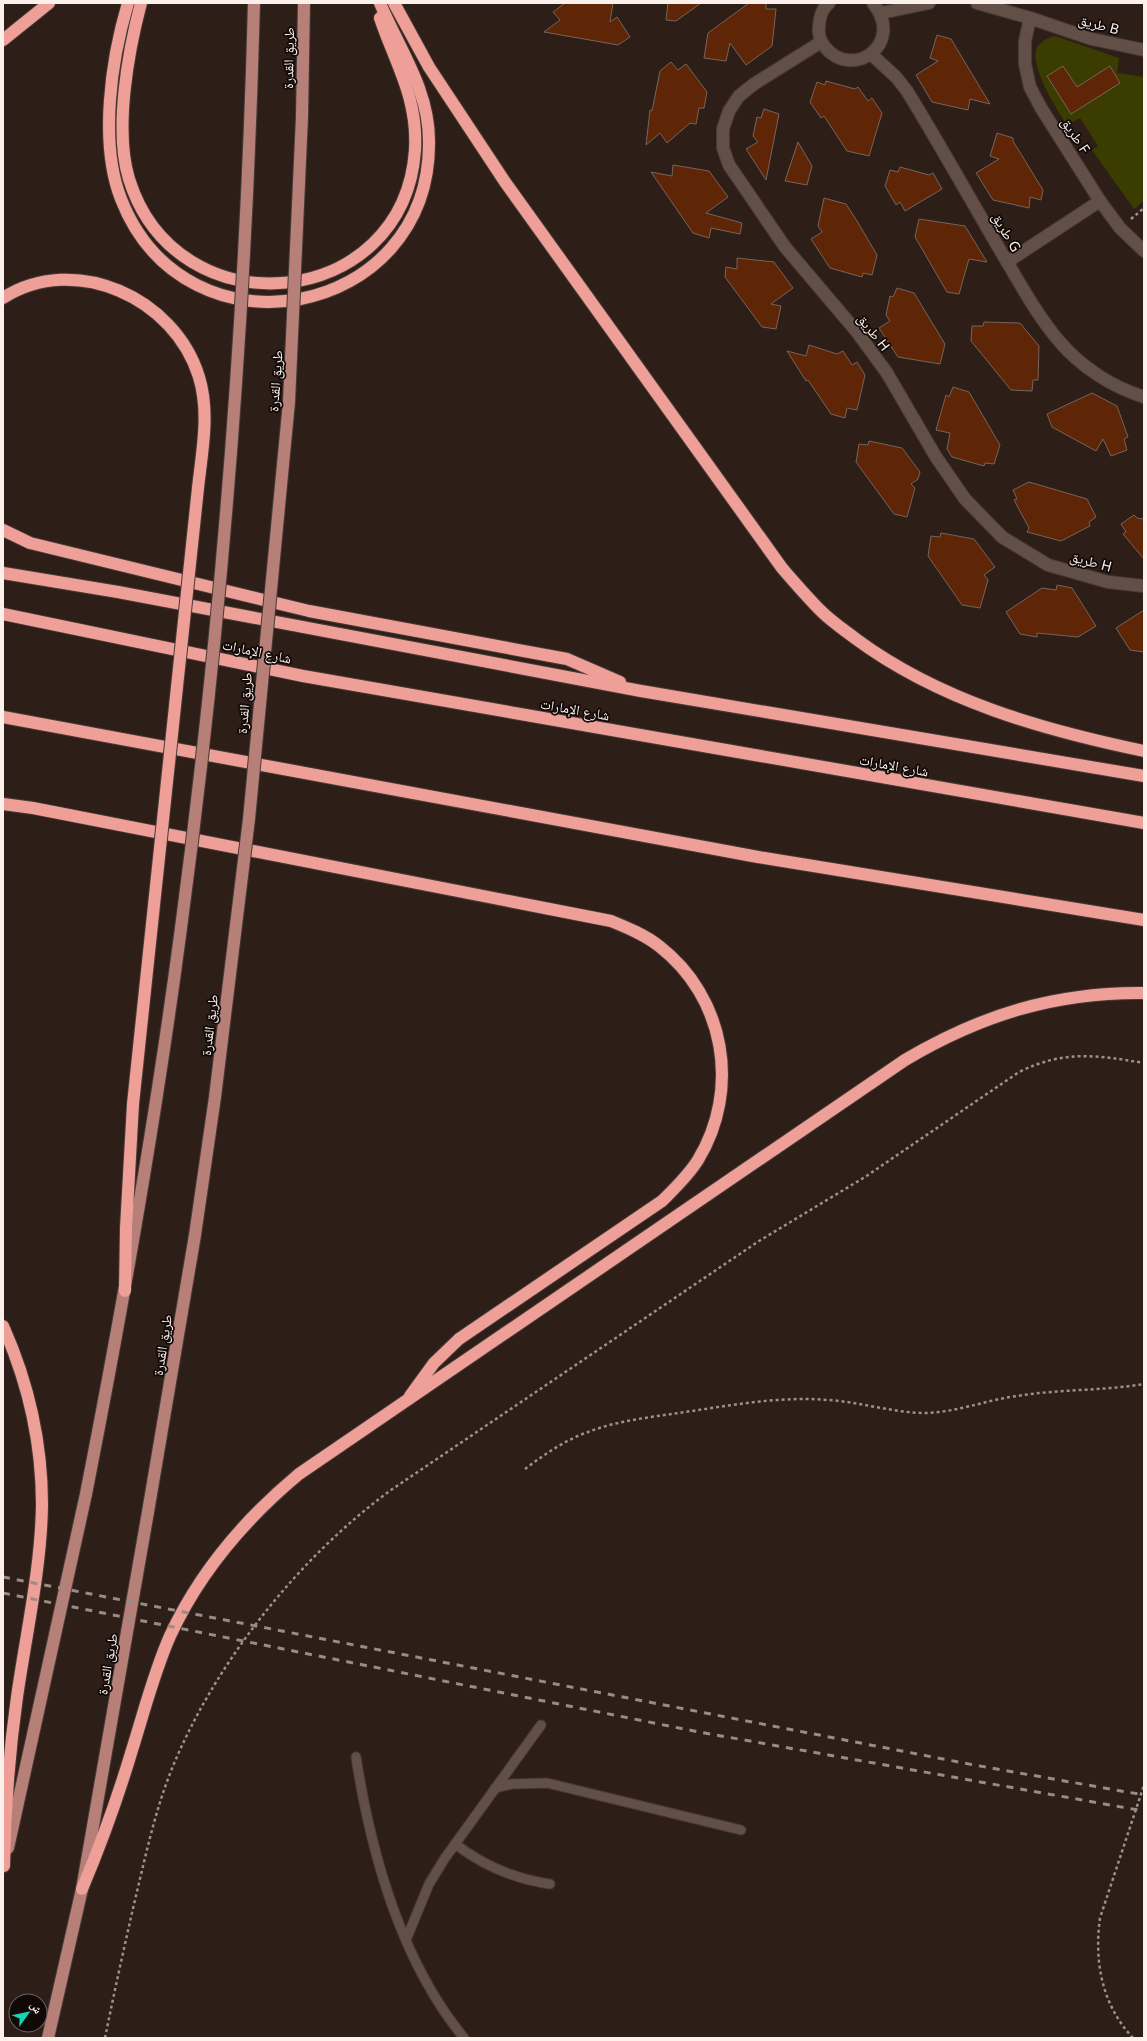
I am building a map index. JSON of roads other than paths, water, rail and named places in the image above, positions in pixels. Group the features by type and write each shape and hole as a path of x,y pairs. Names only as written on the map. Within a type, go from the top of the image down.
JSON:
{"highway":[{"path":"3,40 49,3"},
{"path":"128,3 117,48 112,83 110,123 114,178 129,217 153,251 185,278 222,295 263,303 305,299 324,294 361,274 392,247 413,214 420,197 429,159 428,120 418,83 380,3"},
{"path":"141,3 129,57 123,139 124,159 135,196 151,224 168,244 200,267 236,281 274,285 313,278 348,262 378,237 390,221 408,187 413,168 415,149 413,113 404,77 385,34 376,3"},
{"path":"394,3 429,67 505,182 782,568 822,612 872,651 898,667 948,692 994,711 1051,730 1144,750"},
{"path":"3,298 22,289 40,284 76,281 112,287 130,294 160,315 184,343 199,377 204,413 198,488 133,1104 126,1220 125,1291"},
{"path":"3,530 30,543 308,611 567,659 641,691"},
{"path":"3,573 118,592 641,691 1144,776"},
{"name":"شارع الإمارات","path":"3,614 303,676 1144,823"},
{"path":"3,717 758,857 1144,920"},
{"path":"3,804 33,808 611,921 636,931 659,946 679,963 696,984 709,1008 718,1033 722,1058 723,1085 719,1112 710,1137 698,1161 682,1182 662,1201 459,1339 446,1350 424,1375 407,1400"},
{"path":"82,1889 121,1786 159,1664 170,1636 199,1584 234,1536 276,1493 300,1474 407,1400 898,1064 937,1041 992,1017 1043,1003 1080,996 1144,993"},
{"path":"3,1326 15,1353 30,1403 39,1454 42,1505 38,1557 11,1738 3,1868"}],"main road":[{"path":"3,1868 86,1494 125,1291 162,1065 180,937 210,687 223,550 240,327 251,110 254,3"},
{"name":"طريق القدرة","path":"48,2038 82,1889 148,1512 197,1220 228,996 248,819 290,402 301,141 304,3"}],"street":[{"path":"827,4 820,16 818,29 821,42 830,53 844,60 858,60 871,54 879,46 883,35 884,24 880,13 873,3"},
{"path":"880,13 929,3"},
{"name":"طريق B","path":"977,3 1030,18 1092,39 1144,50"},
{"name":"طريق F","path":"1030,18 1025,40 1025,64 1030,87 1041,108 1100,201 1120,228 1144,251"},
{"name":"طريق H","path":"821,42 754,84 739,96 729,111 723,129 723,148 729,164 785,247 857,332 886,372 936,457 965,499 975,510 1002,537 1048,565 1108,582 1144,586"},
{"name":"طريق G","path":"871,54 892,73 907,90 1007,262 1040,315 1059,342 1082,364 1110,382 1144,397"},
{"path":"1007,262 1100,201"}],"lane":[{"path":"406,1940 429,1884 455,1844 541,1725"},
{"path":"356,1757 371,1839 382,1876 406,1940 432,1992 464,2038"},
{"path":"495,1788 512,1784 547,1783 741,1830"},
{"path":"455,1844 474,1858 500,1872 516,1878 550,1884"}],"railway":[{"path":"3,1577 974,1765 1144,1795"},
{"path":"3,1593 699,1732 1144,1811"}]}
